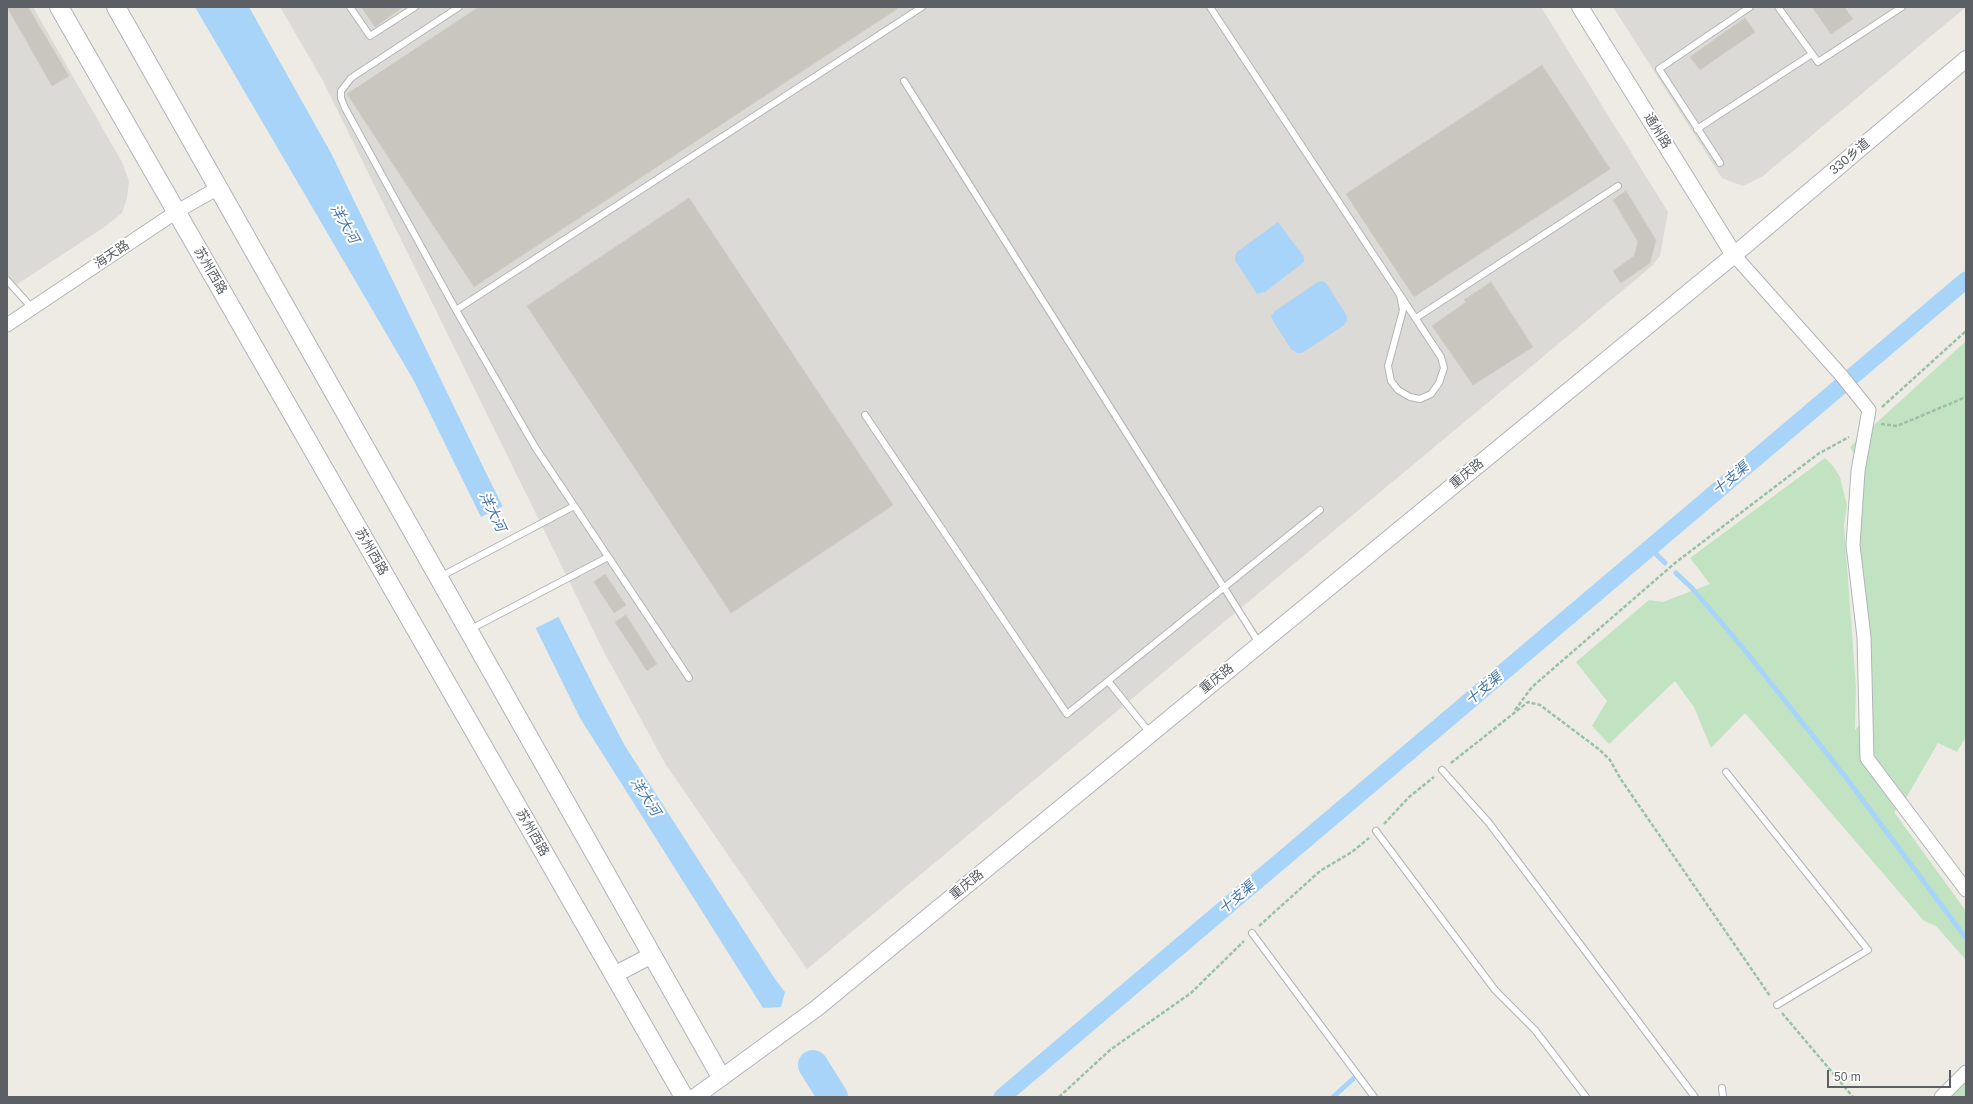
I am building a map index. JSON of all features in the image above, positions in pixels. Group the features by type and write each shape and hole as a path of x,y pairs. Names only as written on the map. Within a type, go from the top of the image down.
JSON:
{"main road":[{"name":"苏州西路","path":"59,7 684,1097"},
{"path":"116,7 218,188 445,575 652,955 721,1077"}],"street":[{"name":"通州路","path":"1580,7 1734,254"},
{"name":"330乡道","path":"1734,254 1966,59"},
{"name":"海天路","path":"7,325 176,212 218,188"},
{"path":"1734,254 1841,375 1869,410 1858,471 1853,546 1864,637 1867,758 1966,890"},
{"name":"重庆路","path":"695,1097 817,1008 1734,254"},
{"path":"614,975 652,955"},
{"path":"1942,1097 1966,1072"}],"lane":[{"path":"350,7 370,36 415,7"},
{"path":"459,7 351,78 341,91 341,98 345,108 456,310 535,447 688,678"},
{"path":"456,310 922,7"},
{"path":"1210,7 1441,357 1444,368 1439,383 1431,394 1420,399 1398,390 1391,381 1388,366 1402,310 1400,295"},
{"path":"1720,163 1659,69 1750,7"},
{"path":"1778,7 1818,62 1902,7"},
{"path":"1697,129 1812,54"},
{"path":"904,82 1260,644"},
{"path":"1416,318 1618,186"},
{"path":"7,280 32,308"},
{"path":"865,415 1067,714 1320,510"},
{"path":"445,575 574,506"},
{"path":"473,628 608,557"},
{"path":"1108,681 1151,734"},
{"path":"1442,770 1489,823 1695,1097"},
{"path":"1726,772 1868,950 1777,1005"},
{"path":"1376,831 1495,990 1534,1030 1586,1097"},
{"path":"1252,933 1374,1097"},
{"path":"1722,1088 1724,1097"}],"path":[{"path":"1513,713 1532,687 1675,563 1818,454 1852,435 1966,331"},
{"path":"1867,420 1885,426 1897,426 1966,397"},
{"path":"1059,1097 1110,1050 1191,992 1252,933 1320,872 1352,852 1376,831 1409,797 1528,702 1540,705 1600,750 1610,760 1620,778 1790,1024 1853,1097"}],"shaded area":[{"path":"7,7 33,7 122,162 129,181 127,198 122,213 103,228 7,291"},
{"path":"280,7 1541,7 1668,212 1660,256 1652,266 807,969 666,765 603,650 322,79"},
{"path":"1613,7 1966,7 1763,176 1743,186 1722,178"}],"green space":[{"path":"1966,341 1966,737 1957,752 1938,743 1906,798 1894,812 1966,911 1966,960 1936,926 1924,921 1745,713 1711,748 1694,707 1675,681 1609,744 1592,726 1607,701 1576,662 1649,600 1663,602 1710,584 1690,558 1825,458 1833,466 1840,477 1847,505 1844,526 1856,687 1855,730 1870,714 1857,546 1862,467 1850,447"},
{"path":"1966,1080 1966,1097 1949,1097"}],"water":[{"path":"195,7 249,7 331,153 489,479 625,746 775,979 785,992 781,1007 763,1008 580,718 414,381"},
{"path":"1278,222 1304,257 1304,262 1265,292 1257,294 1235,260 1235,256 1237,252"},
{"path":"1322,281 1326,283 1344,311 1347,321 1343,326 1302,353 1297,353 1291,349 1271,316 1275,311 1318,282"}],"pier":[{"path":"505,505 560,616 534,629 479,518"}],"building":[{"path":"7,7 28,7 69,76 52,86"},
{"path":"361,7 403,7 375,27"},
{"path":"479,7 900,7 474,287 347,94"},
{"path":"1812,7 1844,7 1853,19 1831,34"},
{"path":"1745,18 1755,32 1700,70 1690,57"},
{"path":"1542,65 1610,169 1414,297 1346,194"},
{"path":"1626,191 1656,240 1650,263 1621,283 1613,271 1634,256 1638,242 1613,200"},
{"path":"689,198 893,505 731,613 527,306"},
{"path":"1491,282 1533,347 1473,385 1432,326 1466,302 1464,300"},
{"path":"605,574 626,605 614,613 594,582"},
{"path":"626,615 657,664 647,671 615,622"}],"waterway":[{"name":"十支渠","path":"1002,1097 1966,280"},
{"path":"1650,548 1665,563"},
{"path":"1676,573 1692,588 1743,648 1844,775 1966,938"},
{"name":"洋大河","path":"813,1065 833,1097"},
{"path":"1333,1097 1353,1079"}]}
